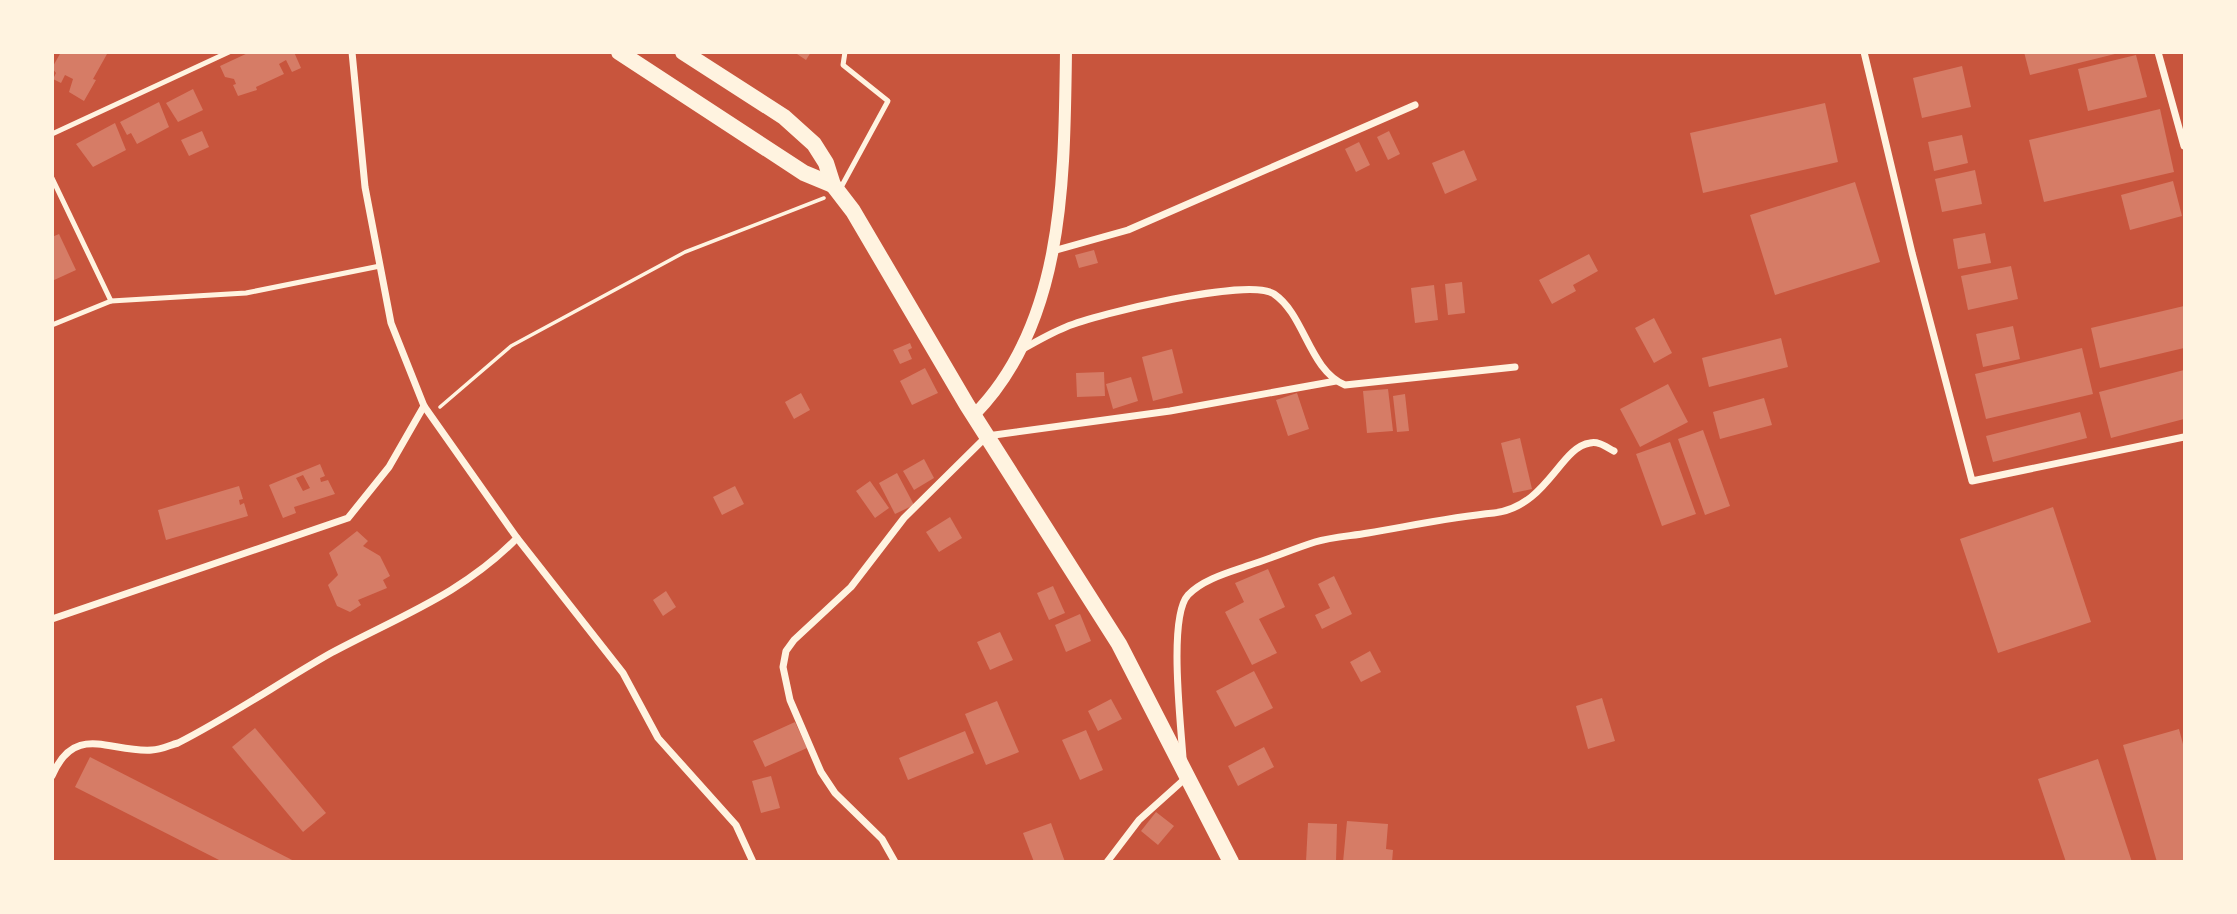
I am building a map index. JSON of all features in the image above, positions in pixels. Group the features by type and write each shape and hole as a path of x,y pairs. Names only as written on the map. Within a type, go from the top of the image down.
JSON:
{"main road":[{"path":"619,52 804,173 835,189"},
{"path":"683,52 784,117 814,144 826,163 835,189 853,211 974,415 1119,644 1231,862"}],"street":[{"path":"352,52 365,187 391,323 424,406 517,538 623,673 658,738 736,825 753,862"},
{"path":"974,415 991,397 1022,349 1041,300 1052,251 1064,139 1066,52"},
{"path":"1864,52 1912,253 1972,481 2185,437"},
{"path":"2158,52 2185,146"},
{"path":"1052,251 1128,230 1415,105"},
{"path":"1022,349 1064,327 1093,318 1169,299 1255,288 1273,293 1287,308 1336,381"},
{"path":"895,862 882,839 835,793 821,772 784,681 786,651 793,640 851,587 904,518 987,436 1170,411 1336,381 1356,385 1514,367"},
{"path":"52,619 348,518 388,467 424,406"},
{"path":"1107,862 1139,820 1186,770 1179,624 1186,598 1196,588 1318,542 1426,521 1505,512 1528,500 1548,484 1576,449 1589,443 1600,443 1614,451"},
{"path":"52,776 60,759 81,745 104,743 154,751 178,743 221,721 314,663 463,585 490,566 517,538"}],"lane":[{"path":"52,134 229,52"},
{"path":"835,189 888,101 843,65 845,52"},
{"path":"52,178 111,301"},
{"path":"52,325 111,301 246,293 380,266"}],"path":[{"path":"431,416 511,345 685,252 835,189"}],"building":[{"path":"61,52 111,52 107,54 93,79 96,80 84,101 69,92 73,79 65,75 61,83 53,79 56,73 52,68"},
{"path":"250,52 294,52 301,68 292,72 286,60 279,64 284,74 256,87 257,90 238,96 233,85 236,84 234,79 225,77 220,66"},
{"path":"794,52 811,52 806,60"},
{"path":"2024,52 2119,52 2119,53 2030,75"},
{"path":"2136,55 2147,97 2088,111 2078,69"},
{"path":"1962,66 1971,107 1922,118 1913,78"},
{"path":"193,89 203,110 178,122 166,103"},
{"path":"159,102 169,127 137,144 131,133 127,135 120,122"},
{"path":"1825,103 1838,162 1703,193 1690,133"},
{"path":"2160,109 2174,172 2044,202 2029,140"},
{"path":"115,123 126,150 93,167 76,144"},
{"path":"202,131 209,147 189,156 181,140"},
{"path":"1389,131 1400,154 1388,160 1377,137"},
{"path":"1962,135 1968,163 1934,171 1928,142"},
{"path":"1359,142 1370,165 1356,172 1345,149"},
{"path":"1464,150 1477,180 1445,194 1432,163"},
{"path":"1975,170 1982,204 1942,212 1935,179"},
{"path":"2173,181 2182,216 2130,230 2121,195"},
{"path":"1855,182 1880,262 1775,295 1750,215"},
{"path":"1985,233 1991,263 1958,269 1953,239"},
{"path":"59,234 76,270 52,281 52,237"},
{"path":"1094,250 1098,263 1079,268 1075,255"},
{"path":"1589,254 1598,271 1573,285 1576,291 1552,304 1539,280"},
{"path":"2011,266 2018,299 1968,310 1961,276"},
{"path":"1462,282 1465,313 1448,315 1445,284"},
{"path":"1434,285 1438,320 1415,323 1411,288"},
{"path":"2184,306 2184,348 2100,368 2091,328"},
{"path":"1654,318 1672,353 1654,363 1635,328"},
{"path":"2013,326 2020,359 1983,367 1976,334"},
{"path":"1781,338 1788,367 1709,387 1702,358"},
{"path":"910,343 912,348 908,350 912,359 900,364 893,350"},
{"path":"2082,348 2093,394 1986,419 1975,374"},
{"path":"1172,349 1183,393 1153,401 1142,357"},
{"path":"925,368 938,393 912,405 900,381"},
{"path":"2184,370 2184,419 2111,438 2099,392"},
{"path":"1104,372 1105,396 1077,397 1076,373"},
{"path":"1131,377 1138,401 1113,409 1106,384"},
{"path":"1668,384 1688,422 1640,447 1620,409"},
{"path":"1388,389 1393,431 1367,433 1363,391"},
{"path":"801,393 810,410 794,419 785,402"},
{"path":"1297,393 1309,429 1288,436 1276,400"},
{"path":"1405,394 1409,431 1397,432 1393,396"},
{"path":"1764,398 1772,425 1720,439 1713,412"},
{"path":"2080,412 2087,438 1993,462 1986,436"},
{"path":"1703,430 1730,506 1705,515 1678,439"},
{"path":"1520,438 1532,489 1513,493 1501,443"},
{"path":"1670,442 1696,514 1662,526 1636,454"},
{"path":"924,459 934,478 914,490 903,471"},
{"path":"320,464 325,476 320,478 321,482 328,480 335,494 294,507 296,513 283,518 269,485","holes":["303,475 310,488 303,491 296,478"]},
{"path":"897,473 914,505 895,514 879,483"},
{"path":"870,481 889,508 875,518 856,491"},
{"path":"239,486 243,499 239,500 240,505 244,503 248,516 166,540 158,510"},
{"path":"735,486 744,504 722,515 713,497"},
{"path":"2053,507 2091,622 1998,653 1960,539"},
{"path":"950,517 962,538 939,552 926,532"},
{"path":"357,531 368,541 363,546 380,556 390,576 383,580 387,588 358,600 361,605 350,612 337,606 328,585 338,575 329,553"},
{"path":"1268,569 1285,607 1259,619 1277,653 1252,665 1225,612 1244,602 1235,583"},
{"path":"1334,576 1352,614 1322,629 1315,615 1330,608 1318,584"},
{"path":"1053,586 1065,613 1049,620 1037,593"},
{"path":"666,591 676,607 663,616 653,600"},
{"path":"1080,614 1091,641 1066,652 1055,625"},
{"path":"1000,632 1013,660 990,670 977,642"},
{"path":"1370,651 1381,672 1361,682 1350,662"},
{"path":"1254,671 1273,708 1235,727 1216,691"},
{"path":"1602,698 1615,741 1588,749 1576,706"},
{"path":"1111,699 1122,719 1098,731 1088,711"},
{"path":"997,701 1019,752 986,765 965,714"},
{"path":"795,722 807,748 765,767 753,741"},
{"path":"255,728 326,813 303,832 232,747"},
{"path":"2179,729 2184,748 2184,862 2157,862 2123,745"},
{"path":"1086,730 1103,770 1080,780 1062,740"},
{"path":"965,731 974,753 908,780 899,758"},
{"path":"1264,747 1274,767 1238,786 1228,766"},
{"path":"90,757 296,862 223,862 75,787"},
{"path":"2098,759 2132,862 2066,862 2038,779"},
{"path":"771,776 780,808 761,813 752,781"},
{"path":"1156,812 1174,826 1158,845 1141,831"},
{"path":"1347,821 1388,824 1386,849 1393,850 1392,862 1343,862"},
{"path":"1051,823 1065,862 1034,862 1023,833"},
{"path":"1308,823 1337,824 1336,862 1306,862"}]}
